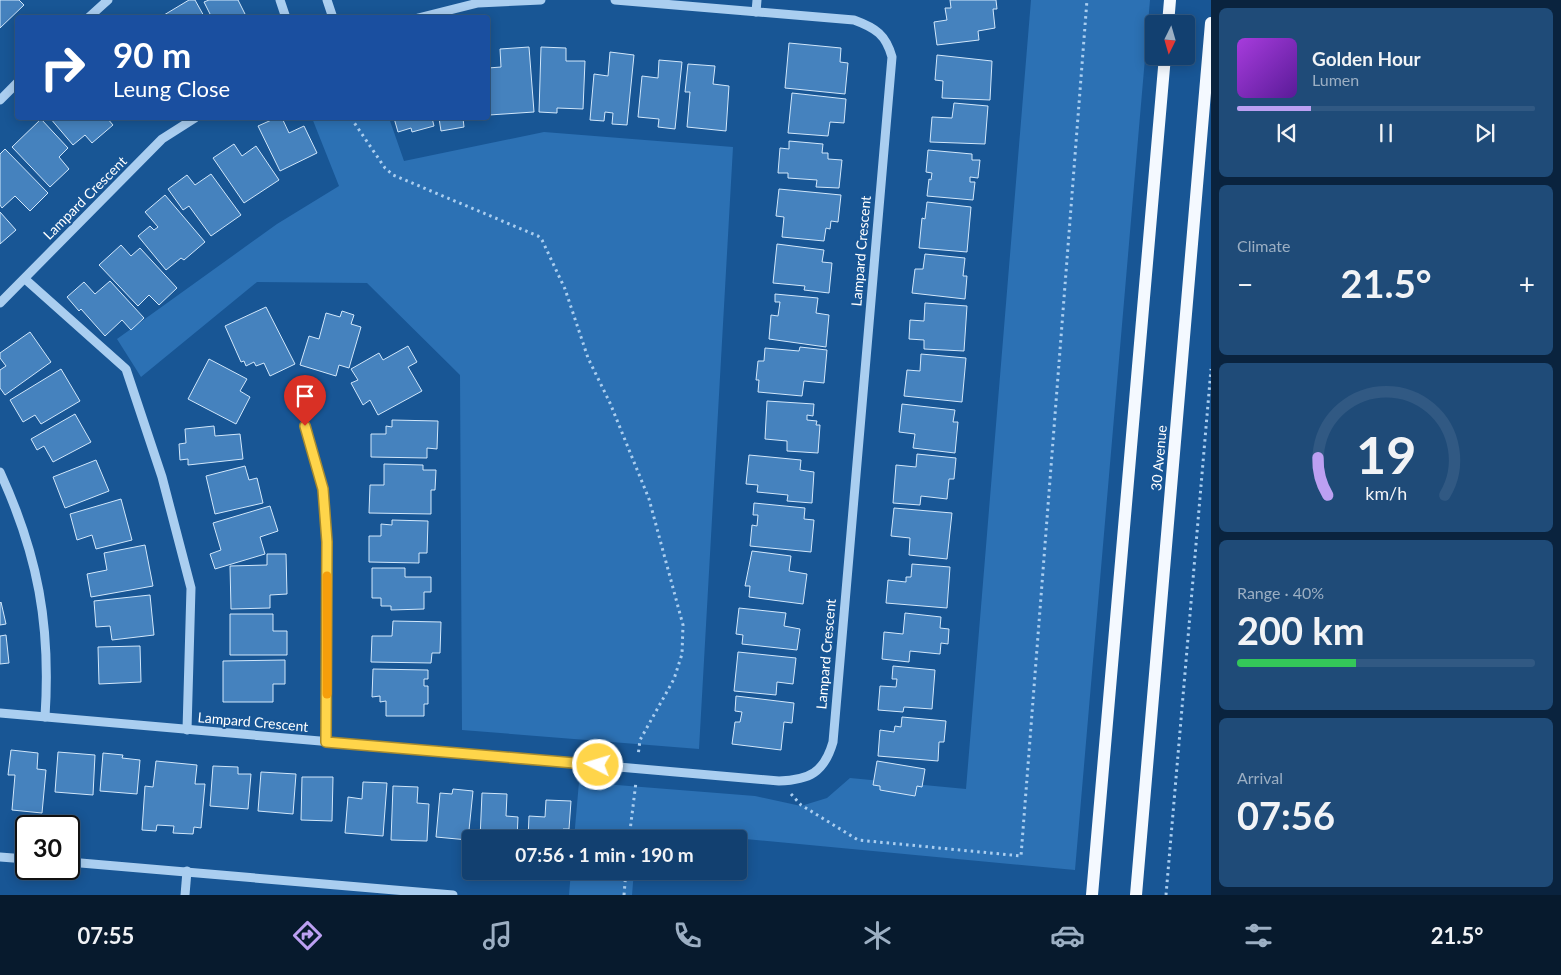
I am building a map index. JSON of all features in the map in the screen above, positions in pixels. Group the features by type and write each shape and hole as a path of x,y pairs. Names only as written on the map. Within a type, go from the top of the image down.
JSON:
{"main road":[{"path":"1169,15 1170,0"},
{"name":"30 Avenue","path":"1136,895 1211,23"},
{"path":"1092,895 1164,65"}],"street":[{"path":"91,15 108,0"},
{"path":"280,0 285,15"},
{"path":"327,0 332,15"},
{"path":"430,15 478,3 541,0"},
{"name":"Lampard Crescent","path":"0,713 779,781 803,778 814,773 823,765 833,742 892,57 888,43 883,36 868,25 854,20 615,0"},
{"path":"756,12 757,0"},
{"path":"0,100 15,85"},
{"name":"Lampard Crescent","path":"0,303 162,140 192,120"},
{"path":"25,278 126,369 162,477 191,588 187,730"},
{"path":"305,426 323,489 327,542 326,742"},
{"path":"0,472 30,549 42,596 47,641 45,717"},
{"path":"0,857 15,858"},
{"path":"80,863 453,895"},
{"path":"185,895 187,872"}],"path":[{"path":"779,781 801,805 858,840 1021,856 1087,0"},
{"path":"353,120 385,168 393,175 538,236 542,240 565,289 586,352 610,403 655,516 684,625 682,654 674,679 640,740 638,752"},
{"path":"1166,895 1211,369"},
{"path":"629,830 636,784"},
{"path":"624,895 625,880"}],"shaded area":[{"path":"1031,0 1150,0 1149,15 1145,15 1145,58 1075,870 747,839 747,830 575,830 579,782 755,796 801,806 827,798 850,778 966,789"},
{"path":"313,120 390,120 404,161 544,132 733,147 699,749 462,730 460,375 367,283 257,282 141,377 117,339 277,224 339,186"},
{"path":"570,880 633,880 632,895 569,895"}],"building":[{"path":"0,0 19,0 24,5 0,28"},
{"path":"189,0 195,0 203,15 164,15"},
{"path":"209,0 238,0 246,15 210,15 204,2"},
{"path":"950,0 996,0 997,9 993,9 995,28 978,31 979,40 937,45 934,22 947,20 945,8 951,8"},
{"path":"789,43 841,48 840,62 848,63 845,94 785,88"},
{"path":"529,47 534,112 490,115 490,68 501,67 500,49"},
{"path":"541,47 566,48 566,61 585,61 583,109 557,108 557,113 539,112"},
{"path":"610,52 634,55 627,125 612,124 613,113 605,112 604,121 590,120 594,74 608,76"},
{"path":"937,55 992,61 990,100 942,98 943,81 935,80"},
{"path":"659,60 682,62 675,129 658,127 659,119 638,117 642,76 658,78"},
{"path":"688,64 715,66 713,84 729,86 726,131 687,127 690,92 685,92"},
{"path":"792,93 846,99 844,123 830,122 828,136 788,133"},
{"path":"954,103 988,106 985,144 930,142 932,117 952,118"},
{"path":"42,120 68,148 59,157 69,169 50,187 12,147"},
{"path":"52,120 109,120 113,125 92,143 85,135 73,145"},
{"path":"272,120 283,120 289,133 304,126 317,153 280,171 258,126"},
{"path":"395,120 432,120 434,126 412,132 411,128 398,132"},
{"path":"439,120 463,120 464,127 441,131"},
{"path":"789,141 823,144 822,153 828,153 828,159 842,160 839,188 816,187 817,180 788,178 788,173 778,173 780,148 789,149"},
{"path":"234,144 242,156 256,146 279,180 244,203 213,158"},
{"path":"5,149 48,193 30,211 15,196 2,208 0,205 0,154"},
{"path":"928,150 972,154 972,160 980,160 978,178 970,177 970,182 975,182 973,200 927,196 929,179 931,180 932,173 926,172"},
{"path":"211,174 241,215 211,236 189,206 183,210 168,189 187,175 195,185"},
{"path":"779,189 841,195 838,222 831,221 830,229 826,228 824,241 782,237 784,217 776,216"},
{"path":"165,195 205,242 184,260 181,258 166,270 138,236 150,226 154,230 158,227 145,212"},
{"path":"927,202 971,207 967,252 919,248 922,218 925,219"},
{"path":"0,212 16,230 0,244"},
{"path":"777,244 824,250 822,262 832,263 829,293 804,290 805,286 773,283"},
{"path":"121,245 131,256 140,248 177,288 159,305 149,295 138,306 99,265"},
{"path":"925,254 965,258 963,276 967,276 965,299 912,293 915,269 923,269"},
{"path":"110,281 144,318 131,330 122,320 105,336 81,309 79,311 67,297 84,282 95,294"},
{"path":"775,294 818,298 816,313 829,315 826,347 769,339 771,315 778,316 780,302 775,302"},
{"path":"925,303 967,306 964,351 924,349 924,340 909,339 910,320 924,321"},
{"path":"266,307 295,364 270,376 264,363 256,366 254,362 246,366 244,361 241,362 225,326"},
{"path":"342,311 354,315 351,324 361,327 349,368 339,365 336,376 300,365 309,336 319,339 326,313 340,317"},
{"path":"30,332 51,362 5,395 0,388 0,370 6,366 0,358 0,353"},
{"path":"408,346 417,362 408,367 422,391 378,415 370,400 363,405 351,383 358,380 351,369 379,353 383,360"},
{"path":"800,347 827,350 824,383 804,381 802,396 758,392 759,380 756,380 758,361 764,361 765,348 799,351"},
{"path":"921,354 966,358 962,402 904,396 907,370 920,371"},
{"path":"209,359 247,379 240,391 250,397 236,424 188,399"},
{"path":"61,369 80,401 41,424 35,415 23,422 10,400"},
{"path":"767,401 814,404 813,416 807,415 807,420 817,421 816,425 820,425 818,453 787,451 787,441 765,439"},
{"path":"902,404 955,410 953,422 958,422 955,453 913,448 915,434 899,432"},
{"path":"75,414 91,442 53,462 44,446 37,450 31,439"},
{"path":"392,420 438,421 437,449 427,448 427,458 371,457 371,434 386,434 386,426 392,427"},
{"path":"214,426 215,436 240,434 243,459 188,465 188,459 180,460 179,444 186,443 185,429"},
{"path":"917,454 956,458 954,479 949,479 947,499 921,496 920,505 893,503 896,465 916,467"},
{"path":"749,455 801,460 800,470 814,472 812,503 787,501 788,495 757,492 758,485 746,484"},
{"path":"96,460 109,491 65,508 53,477"},
{"path":"384,464 423,465 423,470 436,470 435,490 431,490 431,514 369,513 370,485 384,485"},
{"path":"245,466 249,480 257,478 263,503 215,514 206,476"},
{"path":"121,499 132,540 96,549 92,535 77,540 70,514"},
{"path":"754,503 805,508 804,519 814,520 811,552 750,546 752,525 757,526 758,515 753,515"},
{"path":"270,506 278,531 260,537 265,554 215,569 210,554 221,550 213,523"},
{"path":"894,508 952,513 947,559 909,555 910,538 891,536"},
{"path":"392,520 428,521 427,553 419,553 419,563 369,562 369,536 381,536 381,524 392,525"},
{"path":"145,545 153,586 91,597 87,574 107,570 104,553"},
{"path":"752,551 791,556 789,571 807,574 803,604 749,597 750,586 745,586"},
{"path":"267,554 286,554 287,594 270,595 270,608 231,609 230,566 267,565"},
{"path":"912,564 950,567 947,608 886,603 888,580 906,582 906,577 911,577"},
{"path":"372,568 405,568 405,577 431,577 431,592 424,592 424,609 391,610 391,606 381,606 381,598 372,598"},
{"path":"150,595 154,635 112,640 110,626 96,627 94,601"},
{"path":"0,603 6,624 0,625"},
{"path":"739,608 786,613 784,626 800,629 797,650 742,644 743,635 736,634"},
{"path":"905,613 941,617 940,628 949,629 948,644 941,643 940,654 910,651 909,662 882,659 884,632 903,634"},
{"path":"230,614 273,614 273,631 287,631 287,655 230,655"},
{"path":"393,621 441,622 440,653 432,653 431,663 371,662 372,636 392,636"},
{"path":"6,635 9,663 0,664 0,636"},
{"path":"140,646 141,682 99,684 98,647"},
{"path":"738,652 796,658 793,684 777,682 776,695 734,691"},
{"path":"285,660 285,684 273,684 273,702 223,702 223,661"},
{"path":"893,666 935,670 932,709 904,707 903,712 878,710 880,686 896,687 897,679 892,679"},
{"path":"373,669 428,670 428,679 424,679 424,686 428,686 428,704 424,704 424,716 386,716 386,701 380,702 380,696 372,697"},
{"path":"736,696 794,703 792,723 784,722 781,750 732,744 735,722 740,722 742,712 735,711"},
{"path":"902,717 946,721 944,742 939,742 938,761 878,756 880,730 894,732 895,726 901,727"},
{"path":"11,750 38,753 37,769 46,770 42,813 12,810 15,775 8,775"},
{"path":"58,752 95,755 93,795 55,792"},
{"path":"103,753 123,755 122,758 140,760 137,794 100,791"},
{"path":"156,761 197,765 195,784 205,784 201,828 194,827 193,834 173,833 174,826 157,825 156,831 142,830 145,786 153,787"},
{"path":"877,761 925,769 922,787 917,786 915,796 880,790 880,786 873,785"},
{"path":"213,766 238,767 238,774 251,774 248,809 210,806"},
{"path":"261,772 296,774 293,814 258,811"},
{"path":"302,777 333,777 332,821 301,820"},
{"path":"363,782 387,783 383,836 345,833 348,797 362,799"},
{"path":"393,786 418,787 417,803 429,804 427,841 391,840"},
{"path":"453,789 473,791 469,830 462,830 462,839 436,837 440,793 452,794"},
{"path":"482,793 507,794 506,816 518,817 517,830 480,830"},
{"path":"546,800 571,801 569,829 528,830 529,816 545,817"}],"slow traffic":[{"path":"327,576 327,694"}],"route":[{"path":"305,426 323,489 327,542 326,742 598,765"}]}
